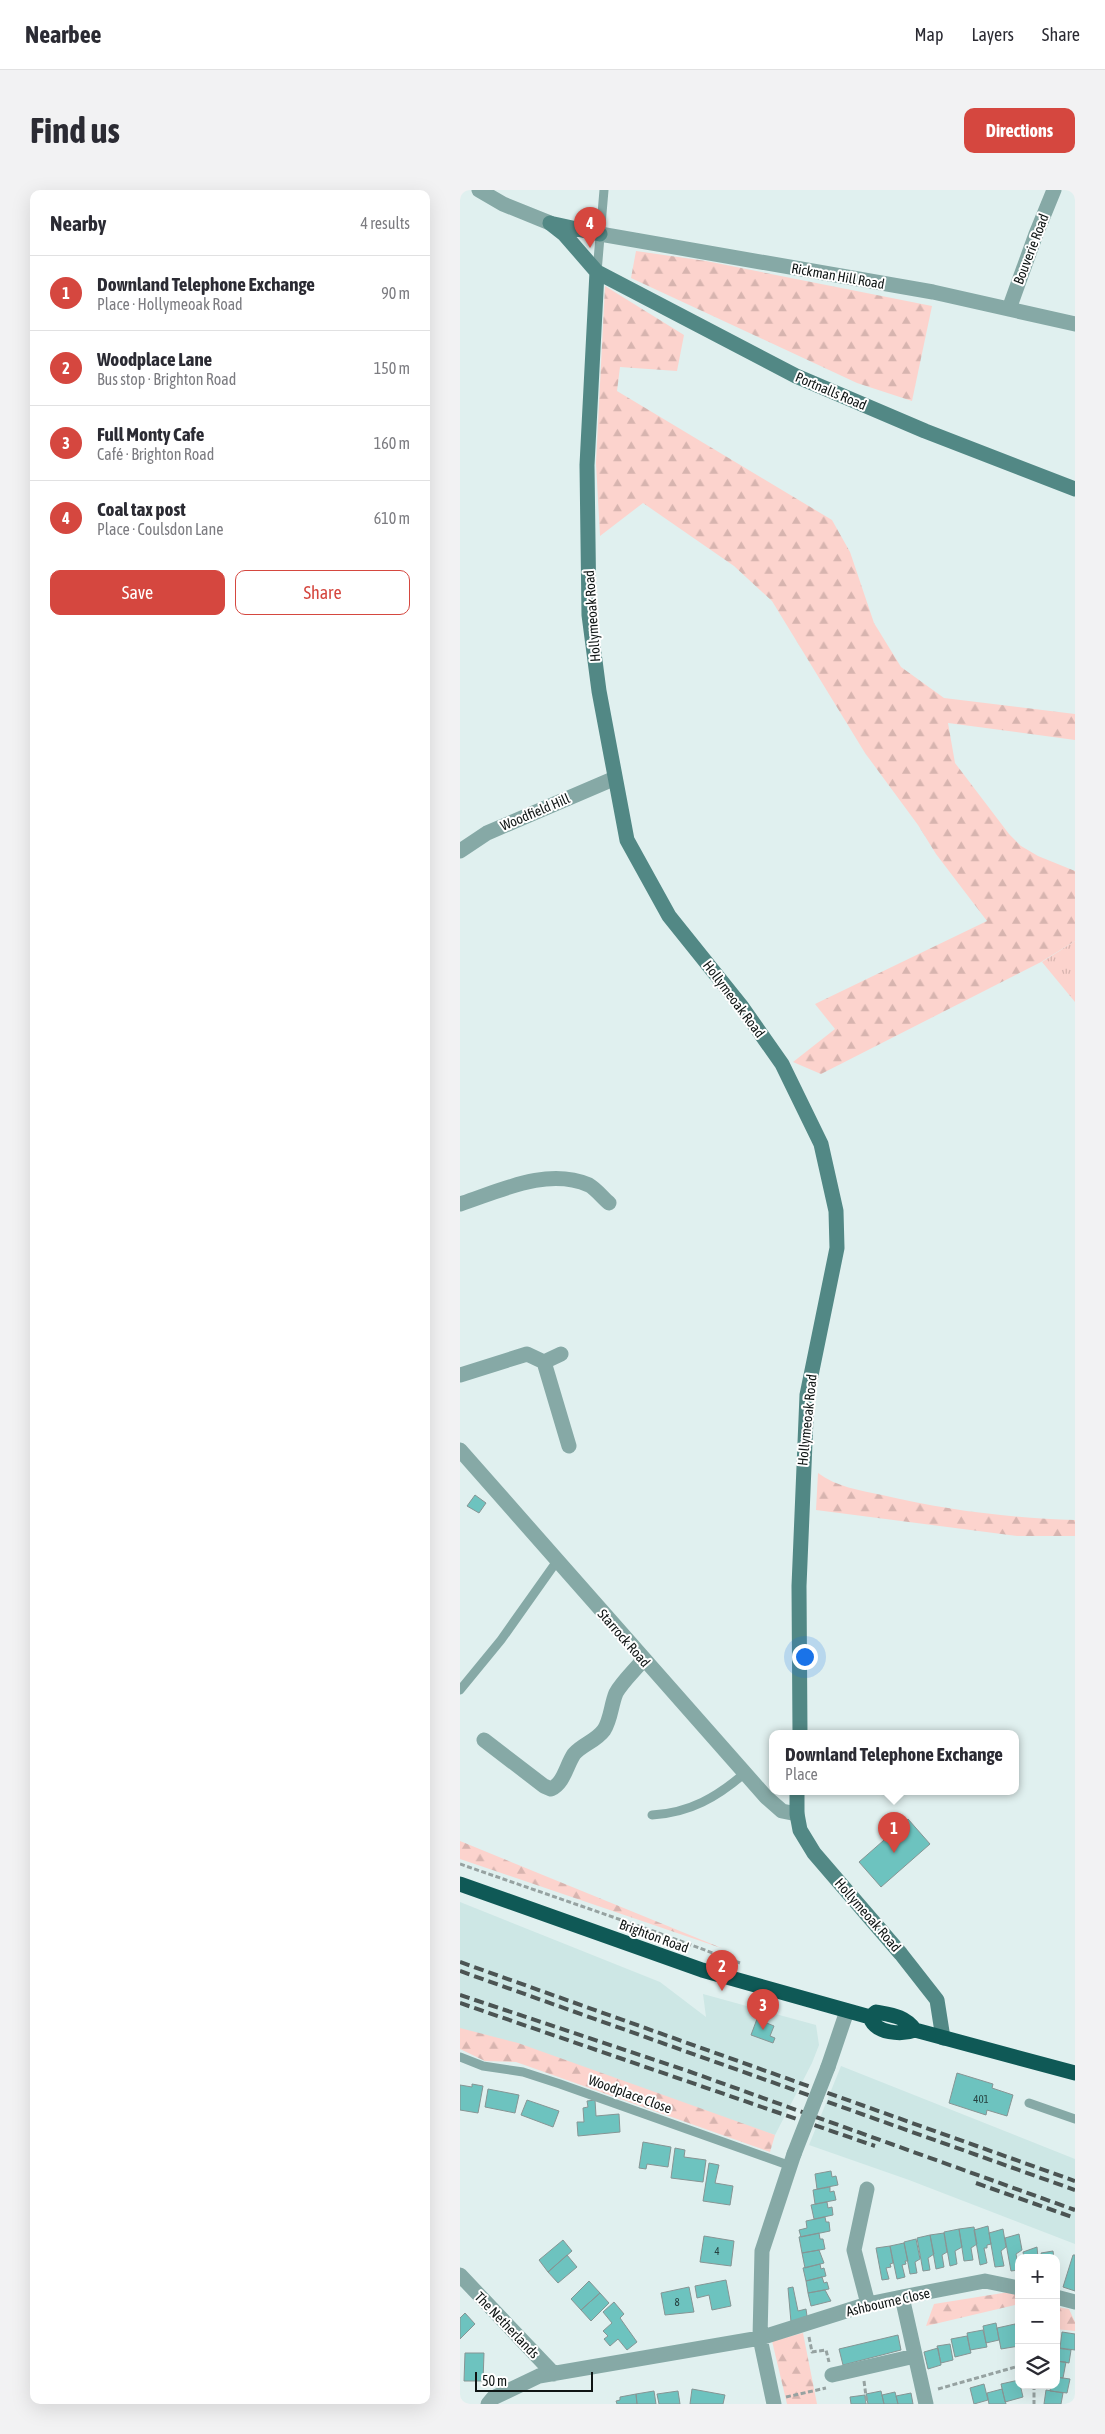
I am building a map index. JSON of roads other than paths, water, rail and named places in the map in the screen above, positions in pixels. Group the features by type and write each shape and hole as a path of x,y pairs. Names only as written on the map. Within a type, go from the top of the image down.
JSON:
{"highway":[{"name":"Brighton Road","path":"460,1884 702,1970 870,2017 876,2012 892,2015 908,2020 915,2030 1075,2073"}],"street":[{"path":"479,190 503,204 550,224 600,234"},
{"name":"Bouverie Road","path":"1009,309 1054,190"},
{"path":"550,224 564,234 597,272"},
{"name":"Rickman Hill Road","path":"600,234 933,292 1075,324"},
{"name":"Portnalls Road","path":"597,272 796,376 925,431 1075,489"},
{"name":"Hollymeoak Road","path":"597,272 587,465 590,615 599,692 627,840 669,916 742,1007 782,1064 821,1144 836,1212 837,1248 807,1395 799,1586 800,1730"},
{"name":"Woodfield Hill","path":"460,851 487,833 614,779"},
{"path":"460,1204 530,1181 563,1179 590,1186 609,1203"},
{"path":"460,1374 527,1354 544,1362 568,1446"},
{"path":"544,1362 560,1354"},
{"name":"Starrock Road","path":"460,1452 766,1797 782,1811 796,1814"},
{"path":"484,1740 544,1786 551,1789 557,1786 582,1746 597,1738 602,1732 607,1724 617,1691 644,1660"},
{"name":"Hollymeoak Road","path":"797,1795 796,1814 800,1830 814,1853 901,1954 937,2000 943,2038"},
{"path":"774,2402 760,2338 762,2251 791,2159 828,2067 847,2011"},
{"path":"866,2189 854,2250 868,2304"},
{"name":"The Netherlands","path":"460,2275 554,2374"},
{"name":"Ashbourne Close","path":"488,2404 493,2398 539,2376 760,2338 868,2304 985,2281 1015,2287"},
{"path":"902,2297 925,2399"},
{"path":"1060,2298 1075,2302"},
{"path":"832,2375 915,2356"}],"lane":[{"path":"597,272 604,190"},
{"path":"460,1690 501,1640 557,1561"},
{"path":"652,1816 676,1813 707,1802 722,1793 745,1773"},
{"name":"Woodplace Close","path":"460,2057 483,2066 523,2072 791,2159"},
{"path":"1029,2104 1075,2119"}],"railway":[{"path":"460,1962 1075,2181"},
{"path":"460,1971 1075,2190"},
{"path":"460,1995 688,2071 1075,2210"},
{"path":"460,2003 875,2146"},
{"path":"976,2183 1075,2218"}],"place":[{"name":"Coal tax post","path":"590,248"},
{"name":"Downland Telephone Exchange","path":"894,1853"},
{"name":"Woodplace Lane","path":"722,1991"},
{"name":"Full Monty Cafe","path":"763,2030"}]}
